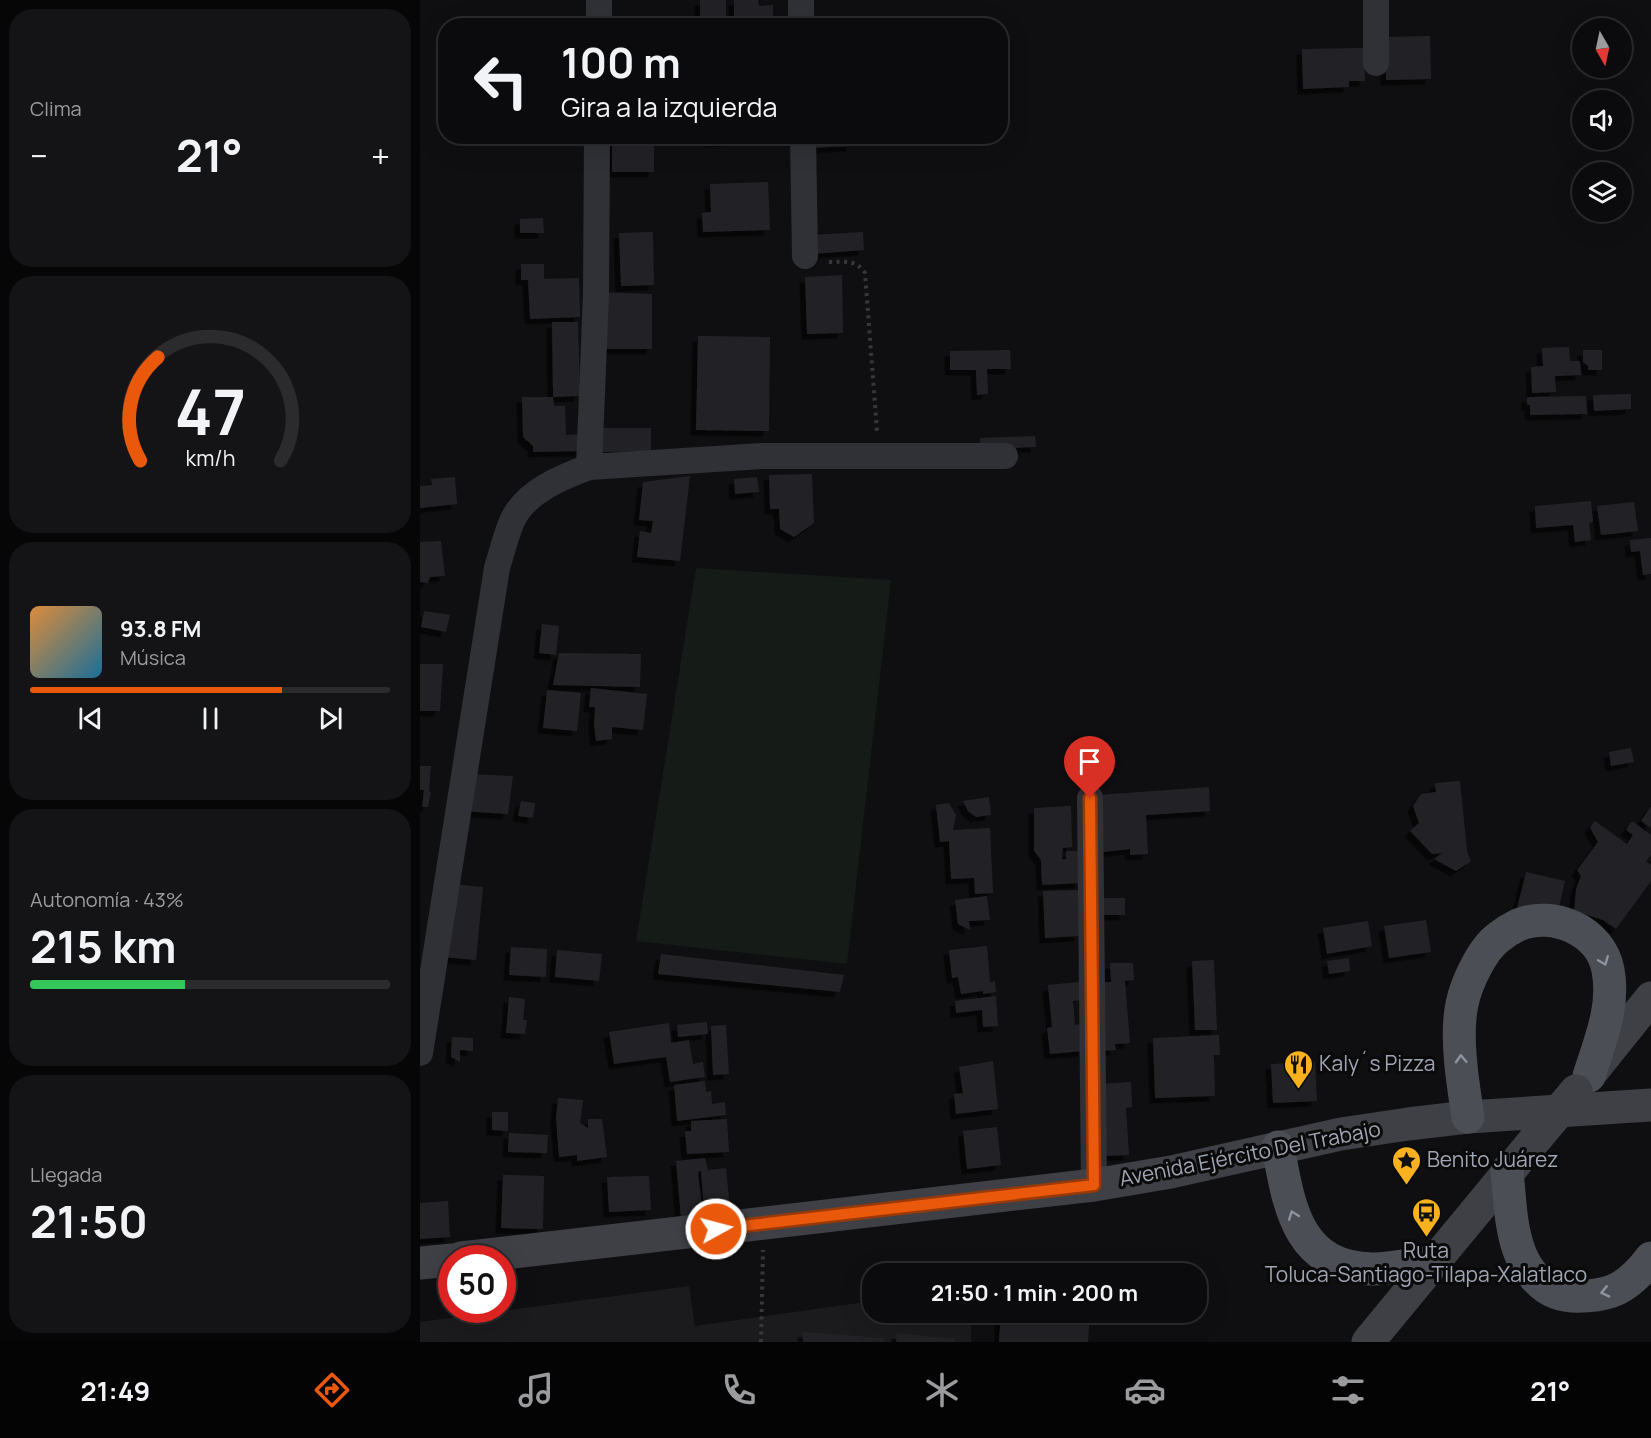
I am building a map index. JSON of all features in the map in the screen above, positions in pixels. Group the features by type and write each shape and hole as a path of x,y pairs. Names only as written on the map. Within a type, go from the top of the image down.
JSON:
{"main road":[{"path":"1468,1117 1461,1073 1462,1004 1476,967 1496,939 1519,924 1544,921 1563,923 1583,931 1596,944 1608,968 1610,996 1606,1024 1582,1084"},
{"path":"1368,1342 1651,998"},
{"name":"Avenida Ejército Del Trabajo","path":"516,1252 1094,1185 1171,1172 1341,1134 1468,1117 1651,1105"},
{"path":"1278,1148 1287,1199 1297,1225 1312,1245 1331,1260 1352,1267 1372,1269 1433,1262"},
{"path":"1507,1171 1511,1223 1520,1255 1534,1278 1557,1293 1586,1296 1616,1289 1640,1273 1651,1258"},
{"path":"420,1263 438,1261"}],"street":[{"path":"599,0 599,18"},
{"path":"801,0 801,18"},
{"path":"1376,0 1376,63"},
{"path":"589,468 596,294 597,144"},
{"path":"803,144 805,256"},
{"path":"420,1053 497,568 514,517 534,494 568,475 589,468 762,456 1005,456"},
{"path":"1090,798 1094,1185"}],"path":[{"path":"805,256 812,261 851,262 860,265 865,273 879,456"},
{"path":"761,1342 764,1266"}],"shaded area":[{"path":"696,568 891,580 847,964 636,941"},
{"path":"689,1286 695,1326 862,1303 862,1323 971,1323 971,1342 420,1342 420,1322 438,1320 438,1323 516,1323 516,1309"}],"building":[{"path":"700,0 726,0 726,18 700,18"},
{"path":"734,0 758,0 759,6 773,5 773,17 734,18"},
{"path":"1430,36 1431,79 1386,80 1385,37"},
{"path":"1364,48 1365,81 1349,81 1349,87 1303,89 1302,49"},
{"path":"612,144 654,144 654,172 612,172"},
{"path":"812,144 852,144 852,146 812,148"},
{"path":"768,182 770,230 703,232 702,213 711,212 710,184"},
{"path":"543,218 544,233 520,233 520,219"},
{"path":"653,232 654,285 621,286 619,233"},
{"path":"863,232 864,250 812,254 811,235"},
{"path":"521,264 544,264 544,279 579,278 580,317 530,319 528,280 521,280"},
{"path":"842,275 843,333 807,334 805,277"},
{"path":"599,292 652,294 652,349 604,349"},
{"path":"552,322 578,322 580,396 553,397"},
{"path":"698,336 770,337 769,431 696,430"},
{"path":"1569,347 1570,361 1580,361 1581,375 1555,376 1556,392 1532,393 1531,367 1543,366 1542,348"},
{"path":"1010,350 1011,369 987,369 988,394 977,395 976,370 950,370 950,351"},
{"path":"1583,350 1602,350 1602,370 1588,370 1588,366 1583,362"},
{"path":"1631,394 1631,409 1594,411 1593,395"},
{"path":"1586,396 1587,414 1530,415 1530,405 1527,405 1527,397"},
{"path":"522,397 553,397 554,406 565,406 566,435 580,434 581,451 533,452 533,446 523,437"},
{"path":"599,428 651,428 651,451 600,452"},
{"path":"1035,436 1036,447 980,449 980,438"},
{"path":"812,474 814,523 794,537 780,529 779,509 770,509 769,475"},
{"path":"690,476 680,561 637,557 640,531 651,533 653,521 639,520 643,482"},
{"path":"455,477 457,504 420,508 420,486 432,485 431,479"},
{"path":"757,477 759,492 735,494 734,479"},
{"path":"1591,501 1593,522 1589,523 1591,540 1575,542 1573,525 1536,528 1535,506"},
{"path":"1634,502 1638,531 1601,535 1597,506"},
{"path":"1651,538 1651,574 1643,575 1640,551 1631,552 1630,540"},
{"path":"441,541 445,576 430,577 428,583 420,582 420,542"},
{"path":"424,611 450,615 446,632 421,627"},
{"path":"542,624 559,626 556,655 539,653"},
{"path":"559,653 641,654 640,687 553,685"},
{"path":"420,664 443,664 440,711 420,711"},
{"path":"591,688 647,694 643,730 612,727 612,739 596,741 595,707 589,707"},
{"path":"547,690 581,693 577,731 543,728"},
{"path":"1631,748 1634,762 1611,766 1609,752"},
{"path":"420,766 431,766 429,791 431,792 428,807 422,807 424,790 420,790"},
{"path":"467,774 513,776 508,814 460,811"},
{"path":"1460,781 1467,851 1471,861 1456,871 1434,859 1442,853 1432,854 1410,831 1419,823 1413,806 1421,794 1436,792 1435,783"},
{"path":"1209,787 1210,811 1146,815 1148,854 1130,855 1130,849 1103,852 1098,795"},
{"path":"989,797 991,815 976,817 968,811 963,801"},
{"path":"521,801 535,803 533,818 518,816"},
{"path":"949,803 956,815 953,830 990,828 993,893 975,894 974,878 951,879 949,841 940,842 936,805"},
{"path":"1071,806 1072,847 1063,848 1062,859 1066,859 1066,851 1079,851 1081,883 1042,885 1041,860 1034,851 1034,808"},
{"path":"1651,806 1651,828 1641,821"},
{"path":"1595,821 1627,844 1633,835 1626,830 1632,821 1651,835 1651,855 1646,861 1651,865 1651,881 1616,929 1603,920 1574,911 1576,889 1581,876 1577,870 1598,842 1590,828"},
{"path":"1526,872 1565,881 1559,907 1550,915 1517,908"},
{"path":"450,884 483,887 476,960 442,957"},
{"path":"1078,890 1080,936 1045,938 1043,891"},
{"path":"987,896 990,920 969,921 970,930 958,924 955,900"},
{"path":"1098,898 1125,898 1125,915 1099,915"},
{"path":"1426,920 1431,952 1389,958 1384,926"},
{"path":"1368,921 1372,946 1327,954 1323,928"},
{"path":"987,946 990,982 995,981 996,992 961,994 958,977 952,978 949,950"},
{"path":"511,947 547,949 546,977 509,975"},
{"path":"557,950 602,954 599,981 555,977"},
{"path":"661,954 844,975 840,992 658,974"},
{"path":"1349,958 1350,971 1329,974 1327,961"},
{"path":"1214,960 1217,1030 1195,1030 1192,961"},
{"path":"1110,963 1133,963 1134,980 1125,981 1130,1043 1115,1044 1116,1050 1102,1051 1096,983 1111,982"},
{"path":"1079,982 1080,1000 1073,1001 1075,1025 1081,1024 1084,1051 1050,1054 1047,1028 1052,1027 1048,985"},
{"path":"996,996 998,1026 983,1027 982,1010 956,1013 955,1001"},
{"path":"509,997 525,999 523,1020 527,1020 525,1034 506,1033"},
{"path":"707,1022 708,1034 678,1037 677,1025"},
{"path":"669,1023 671,1043 689,1040 693,1064 703,1062 705,1077 670,1082 666,1057 614,1064 609,1032"},
{"path":"726,1025 729,1074 713,1075 711,1026"},
{"path":"1219,1035 1220,1055 1214,1055 1215,1096 1155,1098 1153,1038"},
{"path":"452,1037 473,1038 473,1051 460,1050 460,1062 451,1057"},
{"path":"993,1061 998,1109 956,1114 954,1094 963,1093 959,1067"},
{"path":"1315,1062 1317,1101 1273,1103 1271,1064"},
{"path":"705,1081 706,1092 711,1091 712,1104 725,1102 726,1115 677,1121 674,1085"},
{"path":"1131,1082 1132,1107 1126,1108 1129,1155 1104,1156 1100,1084"},
{"path":"558,1098 583,1100 580,1123 588,1128 588,1119 602,1119 607,1157 577,1161 577,1155 559,1157 556,1118"},
{"path":"492,1112 508,1112 508,1131 492,1130"},
{"path":"727,1119 729,1152 687,1154 685,1131 691,1131 691,1121"},
{"path":"997,1127 1001,1165 967,1169 963,1131"},
{"path":"509,1133 548,1135 547,1153 508,1152"},
{"path":"705,1158 708,1170 726,1168 730,1209 704,1212 701,1171 698,1172 703,1215 681,1218 676,1161"},
{"path":"503,1175 544,1176 543,1229 501,1228"},
{"path":"649,1176 651,1210 609,1212 607,1177"},
{"path":"448,1201 450,1237 420,1239 420,1203"},
{"path":"1000,1323 1089,1323 1088,1342 999,1342"},
{"path":"803,1332 884,1338 884,1342 803,1342"},
{"path":"897,1333 955,1339 955,1342 896,1342"}],"place":[{"name":"Kaly´s Pizza","path":"1298,1090"},
{"name":"Benito Juárez","path":"1406,1186"},
{"name":"Ruta Toluca-Santiago-Tilapa-Xalatlaco","path":"1426,1238"}],"route":[{"path":"716,1229 1094,1185 1090,798"}]}
